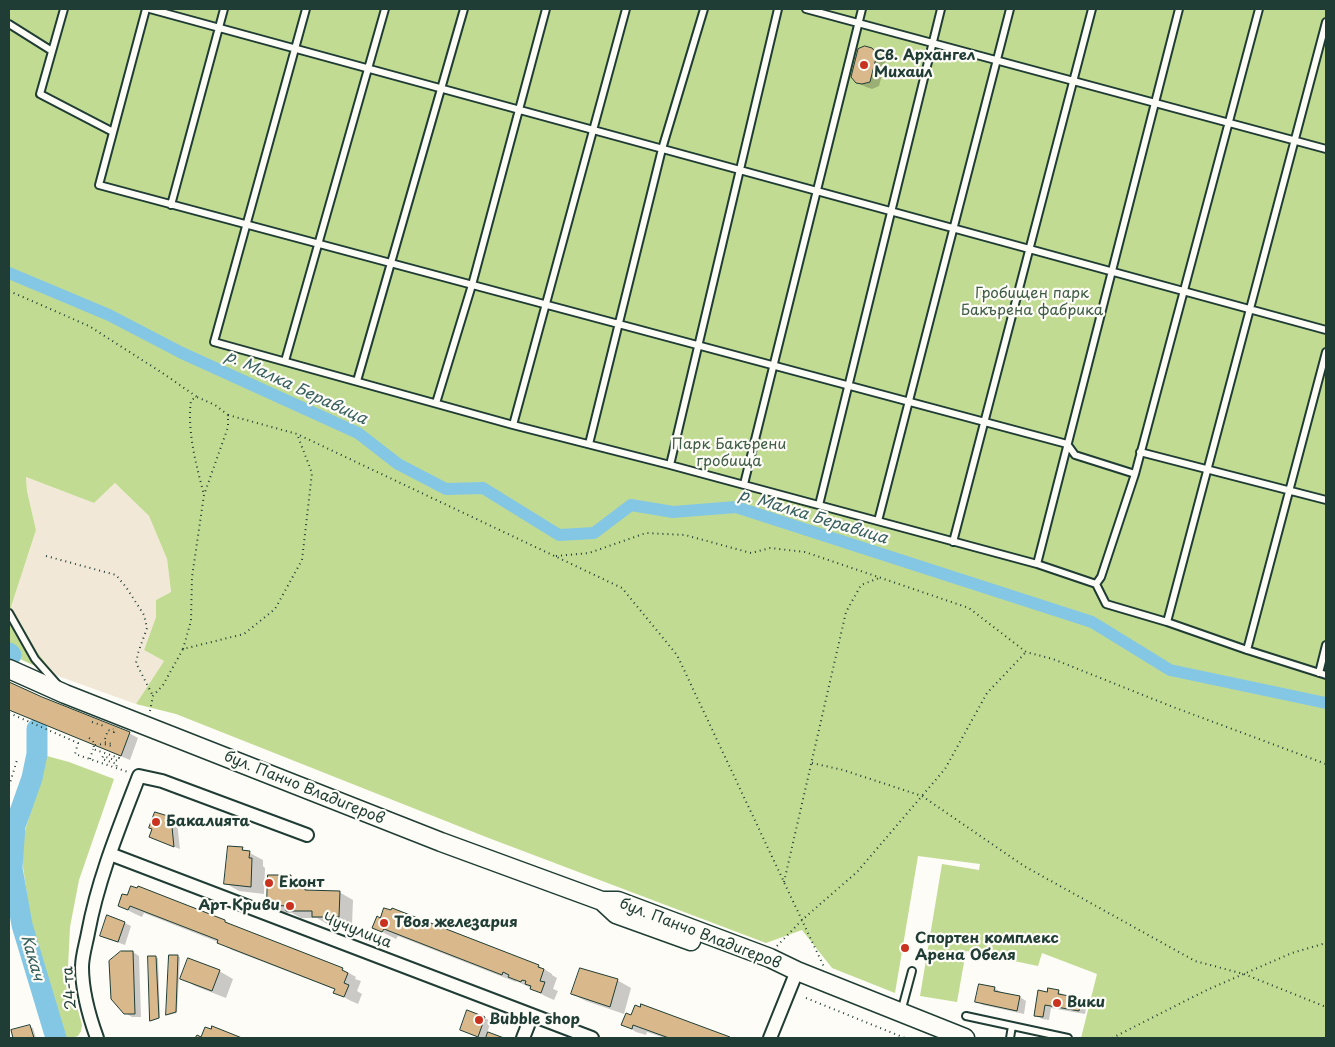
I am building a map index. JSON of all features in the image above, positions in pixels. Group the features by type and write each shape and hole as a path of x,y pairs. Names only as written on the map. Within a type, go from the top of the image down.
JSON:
{"street":[{"name":"бул. Панчо Владигеров","path":"9,669 65,694 441,842 602,901 618,901 770,958 797,971 965,1038"},
{"path":"138,776 162,781 307,835"},
{"name":"24-та","path":"97,1038 84,993 82,966 94,905 138,776"},
{"name":"Чучулица","path":"110,854 592,1038"},
{"path":"770,1038 797,971"},
{"path":"523,1038 532,1015"}],"lane":[{"path":"64,9 40,94 113,132"},
{"path":"1135,474 1075,455 1067,444 99,186 148,9 1326,330"},
{"path":"172,205 224,9"},
{"path":"306,9 214,342 357,380 513,425 670,464 1037,564 1096,584 1106,604 1326,675"},
{"path":"284,361 385,9"},
{"path":"357,380 464,9"},
{"path":"436,404 472,285 546,9"},
{"path":"513,425 626,9"},
{"path":"589,444 662,149 704,9"},
{"path":"670,464 778,9"},
{"path":"806,9 1326,149"},
{"path":"744,484 862,9"},
{"path":"819,504 941,9"},
{"path":"878,521 1010,9"},
{"path":"953,542 1092,9"},
{"path":"1037,564 1179,9"},
{"path":"1096,584 1101,578 1135,474 1258,9"},
{"path":"1166,622 1326,22"},
{"path":"9,24 52,50"},
{"path":"1248,650 1326,352"},
{"path":"1140,452 1326,500"},
{"path":"9,613 36,659 65,694"},
{"path":"1319,673 1326,645"},
{"path":"900,1013 912,971"},
{"path":"966,1016 1068,1038"},
{"path":"1010,1038 1012,1026"}],"path":[{"path":"9,291 89,326 197,397 215,405 228,415 297,434 622,588 676,655 826,972"},
{"path":"197,397 191,400 190,411 194,455 204,495"},
{"path":"147,725 153,696 163,685 183,650 191,621 192,577 204,495 228,427 228,415"},
{"path":"183,650 244,634 275,609 302,560 312,473 297,434"},
{"path":"554,556 589,553 646,533 685,536 751,553 770,548 805,552 968,608 1026,652 1053,659 1173,707 1326,764"},
{"path":"46,556 116,575 126,587 144,615 147,628 136,662 153,696"},
{"path":"784,883 846,612 861,585 880,578"},
{"path":"772,951 802,920 857,872 945,769 987,693 1026,652"},
{"path":"9,713 78,742 75,754 138,776"},
{"path":"89,738 95,745 104,744 111,746 112,744 104,742 108,730 114,732 115,730 92,722"},
{"path":"90,759 95,745"},
{"path":"93,750 119,758 118,761 103,756 102,758 117,764 116,768"},
{"path":"9,786 17,760"},
{"path":"812,763 842,770 922,796 1024,866 1195,961 1244,974 1326,1007"},
{"path":"1112,1038 1209,989 1292,953 1326,943"},
{"path":"806,998 904,1038"}],"shaded area":[{"path":"26,477 94,503 115,483 149,516 167,559 171,592 156,600 156,617 144,650 164,661 136,704 55,675 37,652 11,607 36,530 27,491"}],"green space":[{"name":"Парк Бакърени гробища","path":"9,9 1326,9 1326,1038 1081,1038 1097,974 1042,953 1038,966 966,951 957,1002 920,996 942,864 979,870 980,864 918,856 895,993 832,968 802,930 766,943 486,837 176,714 136,704 164,661 144,650 156,617 156,600 171,592 167,559 149,516 115,483 94,503 26,477 27,491 36,530 11,607 37,652 55,675 9,654"},
{"path":"47,756 114,779 79,880 70,927 68,967 82,1025 78,1036 72,1038 59,1038 39,959 23,867 22,841"}],"building":[{"name":"Св. Архангел Михаил","path":"865,46 872,48 877,54 870,82 862,84 856,83 851,77 858,49"},
{"path":"9,682 130,732 121,756 9,710"},
{"path":"155,812 171,817 174,847 149,837 152,829 149,828"},
{"path":"228,846 243,847 242,850 250,851 249,858 252,858 251,887 224,884"},
{"path":"268,875 291,875 291,887 304,887 305,890 340,891 339,917 312,917 312,911 286,911 286,906 270,905 270,902 267,902"},
{"path":"131,886 137,888 138,886 343,968 342,970 348,973 344,983 349,985 344,997 333,993 335,989 217,943 218,940 130,906 128,910 118,906 122,894 127,895"},
{"path":"384,908 391,910 392,908 539,965 538,967 544,969 540,981 545,982 541,993 530,989 531,986 525,984 526,981 522,980 521,982 508,977 509,975 503,972 502,975 384,929 382,932 372,928 377,916 380,918"},
{"path":"107,915 125,922 118,942 100,936"},
{"path":"121,951 133,951 135,1014 124,1014 111,999 109,961"},
{"path":"169,955 178,955 176,1012 166,1015"},
{"path":"148,956 156,956 159,1018 150,1021"},
{"path":"188,958 220,970 212,991 180,979"},
{"path":"580,968 618,979 610,1007 571,994"},
{"path":"979,984 995,987 994,991 1020,996 1017,1011 975,1002"},
{"path":"1048,988 1059,990 1058,994 1081,998 1079,1011 1045,1005 1043,1017 1034,1016 1038,990 1047,992"},
{"path":"641,1004 730,1038 669,1038 633,1025 632,1029 621,1025 626,1013 631,1015 635,1005 640,1007"},
{"path":"467,1010 485,1017 478,1037 460,1030"},
{"path":"30,1025 34,1038 13,1038 11,1030"},
{"path":"212,1026 242,1038 195,1038 197,1035 201,1037 205,1027 211,1029"},
{"path":"488,1032 504,1038 486,1038"}],"waterway":[{"name":"р. Малка Беравица","path":"9,273 109,315 182,353 358,433 398,464 446,489 483,488 559,535 594,533 631,505 673,512 736,507 1092,622 1170,670 1326,703"},
{"name":"Какач","path":"37,729 37,754 32,778 15,826 12,868 22,925 56,1038"}],"place":[{"name":"Св. Архангел Михаил","path":"864,65"},
{"name":"Бакалията","path":"156,822"},
{"name":"Еконт","path":"269,883"},
{"name":"Арт Криви","path":"290,906"},
{"name":"Твоя железария","path":"384,923"},
{"name":"Спортен комплекс Арена Обеля","path":"905,948"},
{"name":"Вики","path":"1057,1003"},
{"name":"Bubble shop","path":"479,1020"}],"park label":[{"name":"Гробищен парк Бакърена фабрика","path":"1032,302"}]}
